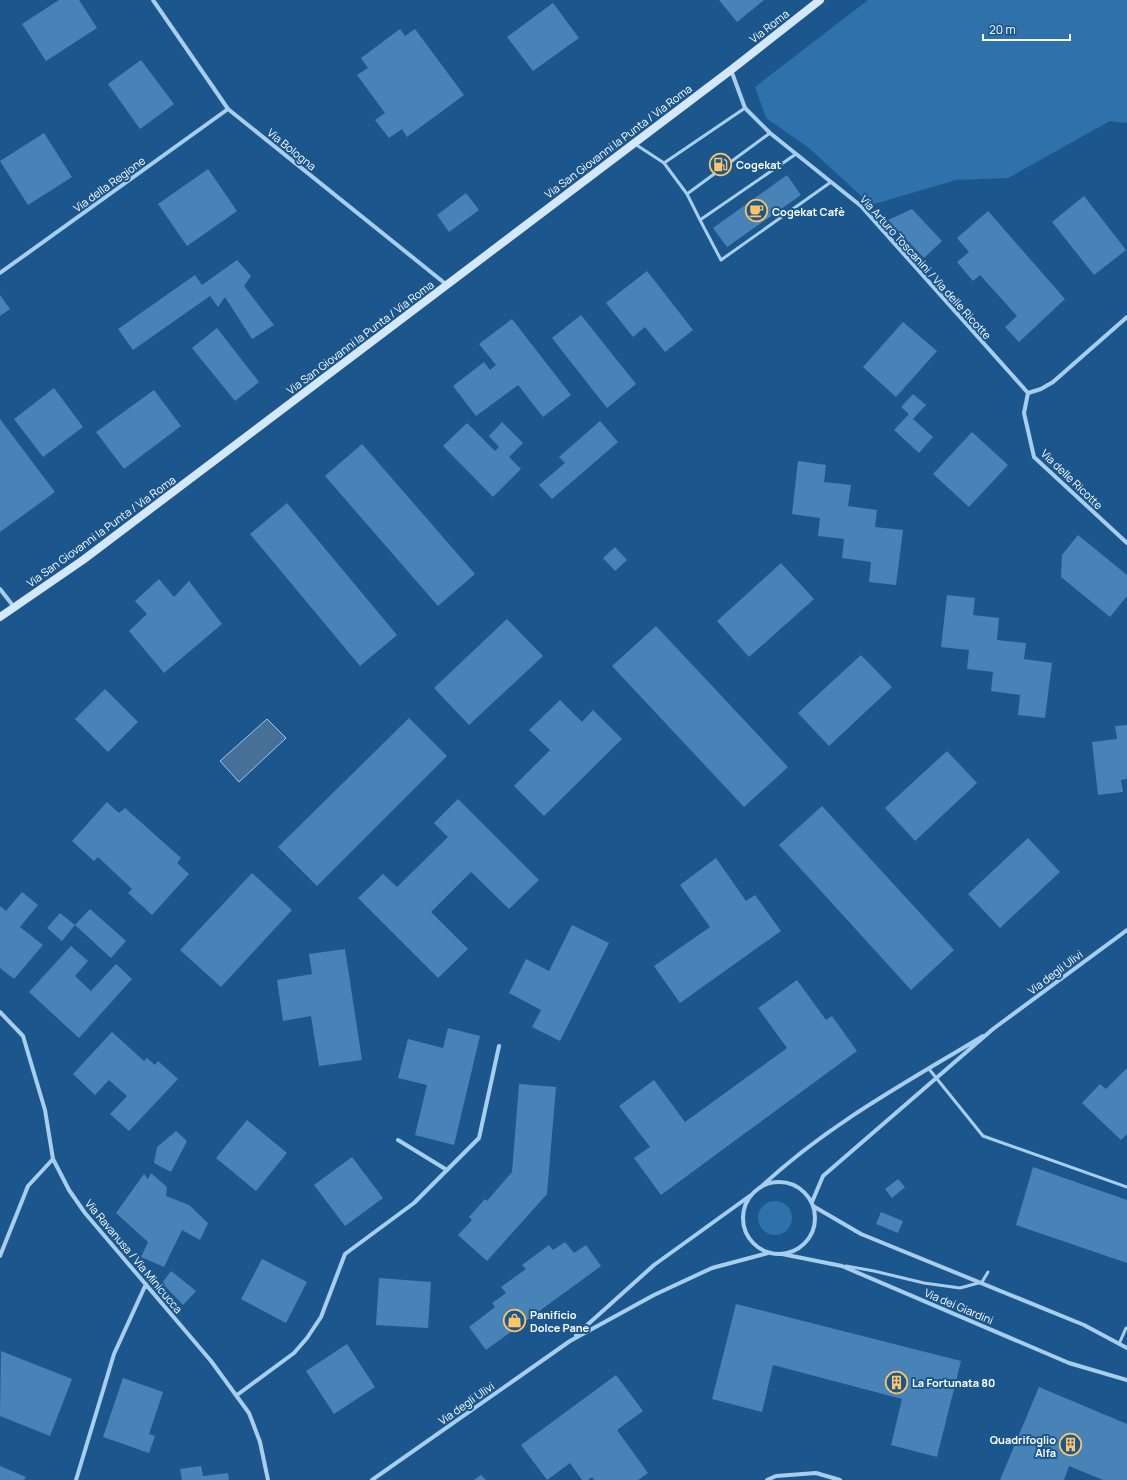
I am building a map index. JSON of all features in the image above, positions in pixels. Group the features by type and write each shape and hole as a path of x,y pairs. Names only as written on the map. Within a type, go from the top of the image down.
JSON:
{"main road":[{"name":"Via Roma","path":"731,70 820,0"},
{"name":"Via San Giovanni la Punta / Via Roma","path":"0,617 83,560 731,70"}],"street":[{"name":"Via Bologna","path":"153,0 228,109 447,285"},
{"name":"Via Arturo Toscanini / Via delle Ricotte","path":"731,70 745,108 770,133 861,206 1028,393"},
{"name":"Via della Regione","path":"0,273 228,109"},
{"path":"1028,393 1041,389 1053,382 1127,317"},
{"name":"Via delle Ricotte","path":"1028,393 1024,412 1034,457 1127,543"},
{"path":"0,589 14,607"},
{"name":"Via degli Ulivi","path":"993,1029 1127,930"},
{"name":"Via Ravanusa / Via Minicucca","path":"0,1012 23,1036 44,1110 53,1159 69,1190 85,1213 211,1361 238,1395 250,1413 260,1442 268,1480"},
{"path":"570,1341 654,1265 751,1195 780,1169 854,1114 993,1029"},
{"path":"812,1204 823,1176 993,1029"},
{"path":"238,1395 294,1353 307,1338 321,1317 345,1254 414,1202 478,1138 499,1046"},
{"path":"398,1140 447,1170"},
{"path":"0,1256 28,1186 53,1159"},
{"path":"570,1341 654,1295 712,1268 768,1253 782,1254 793,1252 803,1246 810,1238 814,1227 815,1216 812,1204 805,1192 796,1186 784,1182 773,1182 762,1186"},
{"path":"751,1195 745,1205 742,1217 744,1228 749,1239 768,1253"},
{"path":"812,1204 860,1234 982,1282 1084,1325 1127,1348"},
{"name":"Via dei Giardini","path":"782,1254 842,1266 1069,1363 1127,1380"},
{"path":"76,1480 114,1354 146,1284"},
{"name":"Via degli Ulivi","path":"372,1480 570,1341"},
{"path":"767,1480 776,1476 816,1473 840,1480"}],"lane":[{"path":"664,163 745,108"},
{"path":"687,194 770,133"},
{"path":"633,143 664,163 687,194 721,260 831,182"},
{"path":"700,220 796,154"},
{"path":"929,1069 983,1136 1127,1187"},
{"path":"842,1266 874,1271 924,1283 960,1288 982,1282 988,1272"},
{"path":"1119,1344 1126,1328"}],"shaded area":[{"path":"868,0 1127,0 1127,123 1110,121 1008,178 956,180 871,205 809,148 766,118 755,87"},
{"path":"267,719 286,738 239,782 220,761"},
{"path":"775,1201 787,1206 792,1218 787,1230 775,1235 763,1230 758,1218 763,1206"}],"building":[{"path":"59,0 79,0 97,28 46,61 22,24"},
{"path":"719,0 764,0 737,22"},
{"path":"553,3 579,38 533,71 507,37"},
{"path":"400,29 405,36 415,29 464,95 407,137 402,129 389,138 375,120 385,113 357,75 368,68 361,58"},
{"path":"141,60 174,104 140,129 108,84"},
{"path":"44,133 72,177 28,205 0,161"},
{"path":"208,169 237,211 187,246 158,204"},
{"name":"Cogekat Cafè","path":"787,175 801,195 727,247 713,228"},
{"path":"466,193 479,210 449,232 437,215"},
{"path":"1084,196 1126,250 1094,275 1052,222"},
{"path":"912,209 942,241 924,258 888,220"},
{"path":"988,211 1065,299 1019,342 1005,327 1017,316 980,275 973,281 957,262 969,252 957,238"},
{"path":"237,260 251,276 244,286 274,325 252,339 225,297 218,307 210,296 133,350 118,329 195,275 202,285"},
{"path":"647,271 693,330 665,352 645,327 633,337 606,303"},
{"path":"0,295 10,309 0,316"},
{"path":"581,315 636,384 607,408 552,338"},
{"path":"512,319 571,395 543,417 518,385 476,416 453,386 484,362 490,370 496,365 479,344"},
{"path":"903,322 937,351 896,397 863,367"},
{"path":"217,328 259,382 235,401 192,348"},
{"path":"54,388 83,427 43,457 14,419"},
{"path":"154,390 181,426 124,469 96,432"},
{"path":"913,394 926,405 913,419 933,437 919,453 894,430 909,414 901,407"},
{"path":"0,419 55,492 0,532"},
{"path":"600,421 618,442 552,499 539,485 565,463 559,457"},
{"path":"502,422 523,443 509,457 521,469 493,497 443,446 467,423 495,451 499,447 489,436"},
{"path":"972,432 1008,465 969,507 933,474"},
{"path":"362,444 475,574 438,606 325,476"},
{"path":"798,461 826,465 824,482 851,485 848,506 877,510 875,527 903,530 896,585 869,582 871,562 842,558 844,539 818,536 820,518 792,514"},
{"path":"287,503 397,635 360,666 250,534"},
{"path":"1078,535 1127,575 1127,596 1110,617 1061,577 1062,555"},
{"path":"615,547 627,560 615,571 603,558"},
{"path":"781,563 814,599 749,657 717,621"},
{"path":"159,579 174,597 189,581 222,624 164,673 129,631 147,614 135,601"},
{"path":"947,595 975,598 973,615 999,618 997,640 1026,643 1024,659 1052,663 1045,718 1018,715 1020,695 991,691 993,672 967,669 969,650 941,647"},
{"path":"507,619 543,656 469,725 434,688"},
{"path":"656,626 788,767 744,807 612,666"},
{"path":"861,655 892,687 829,746 798,713"},
{"path":"105,689 138,722 108,752 75,719"},
{"path":"560,700 582,722 593,710 622,739 544,816 514,786 550,750 529,730"},
{"path":"409,718 447,756 317,886 278,847"},
{"path":"1127,725 1127,779 1121,780 1123,792 1098,795 1092,742 1117,739 1115,726"},
{"path":"947,751 977,783 915,841 885,808"},
{"path":"458,799 539,880 509,909 471,872 431,912 468,949 438,978 358,898 383,874 397,887 448,837 434,823"},
{"path":"107,802 119,813 125,808 181,858 177,863 189,874 152,915 128,893 132,889 98,857 94,861 72,841"},
{"path":"822,806 954,950 911,990 779,845"},
{"path":"1028,838 1060,872 1000,928 968,894"},
{"path":"716,858 746,901 755,895 781,931 680,1003 654,966 710,927 680,885"},
{"path":"252,873 292,910 221,987 180,950"},
{"path":"22,892 38,905 20,927 43,945 14,979 0,968 0,906 6,911"},
{"path":"90,909 126,941 111,958 75,925"},
{"path":"60,913 75,925 62,941 47,928"},
{"path":"572,925 609,943 560,1041 532,1027 541,1010 509,993 526,959 549,971"},
{"path":"71,946 88,961 75,976 91,991 116,964 132,979 79,1038 29,992"},
{"path":"345,949 362,1060 319,1066 311,1016 283,1021 277,980 312,974 309,954"},
{"path":"797,980 826,1020 832,1016 857,1051 661,1195 634,1158 650,1147 619,1106 654,1080 685,1122 787,1048 758,1008"},
{"path":"448,1028 480,1036 454,1145 415,1135 427,1085 398,1078 408,1039 443,1048"},
{"path":"112,1032 144,1061 147,1058 155,1065 158,1061 178,1079 129,1131 110,1114 127,1096 109,1080 95,1095 73,1074"},
{"path":"1127,1068 1127,1134 1121,1140 1082,1103 1100,1084 1106,1089"},
{"path":"519,1084 556,1087 547,1194 487,1261 458,1235 472,1220 469,1217 485,1199 487,1201 512,1172"},
{"path":"247,1120 287,1153 256,1191 216,1158"},
{"path":"176,1131 187,1141 171,1172 154,1163 157,1147"},
{"path":"352,1157 383,1198 345,1226 314,1185"},
{"path":"1033,1167 1127,1200 1127,1263 1016,1225"},
{"path":"151,1173 167,1187 166,1196 189,1205 208,1223 200,1240 182,1230 164,1267 141,1257 148,1242 116,1213 144,1174 148,1179"},
{"path":"898,1179 905,1187 892,1198 885,1189"},
{"path":"881,1212 903,1221 898,1233 876,1224"},
{"path":"565,1242 574,1253 586,1245 601,1266 486,1350 469,1327 495,1307 492,1303 506,1293 501,1287 526,1269 522,1265 549,1245 553,1250"},
{"path":"262,1259 307,1282 286,1323 241,1299"},
{"path":"171,1271 196,1291 183,1305 162,1283"},
{"path":"379,1278 431,1282 428,1328 376,1325"},
{"name":"La Fortunata 80","path":"736,1304 961,1361 937,1457 891,1445 902,1399 773,1365 762,1412 712,1399"},
{"path":"347,1344 375,1387 334,1414 306,1371"},
{"path":"1,1351 72,1379 50,1436 0,1416"},
{"path":"616,1375 643,1411 617,1430 648,1473 638,1480 594,1480 592,1477 588,1480 582,1480 570,1463 547,1480 521,1445"},
{"path":"123,1378 163,1392 149,1434 155,1436 149,1453 103,1437"},
{"name":"Quadrifoglio Alfa","path":"1039,1387 1127,1424 1127,1480 1103,1480 1069,1466 1064,1480 1000,1480"},
{"path":"0,1466 26,1477 24,1480 0,1480"},
{"path":"201,1466 203,1476 228,1473 229,1480 182,1480 180,1469"},
{"path":"481,1475 486,1480 474,1480"}],"place":[{"name":"Cogekat","path":"721,164"},
{"name":"Cogekat Cafè","path":"757,211"},
{"name":"Panificio Dolce Pane","path":"514,1320"},
{"name":"La Fortunata 80","path":"897,1382"},
{"name":"Quadrifoglio Alfa","path":"1071,1445"}]}
